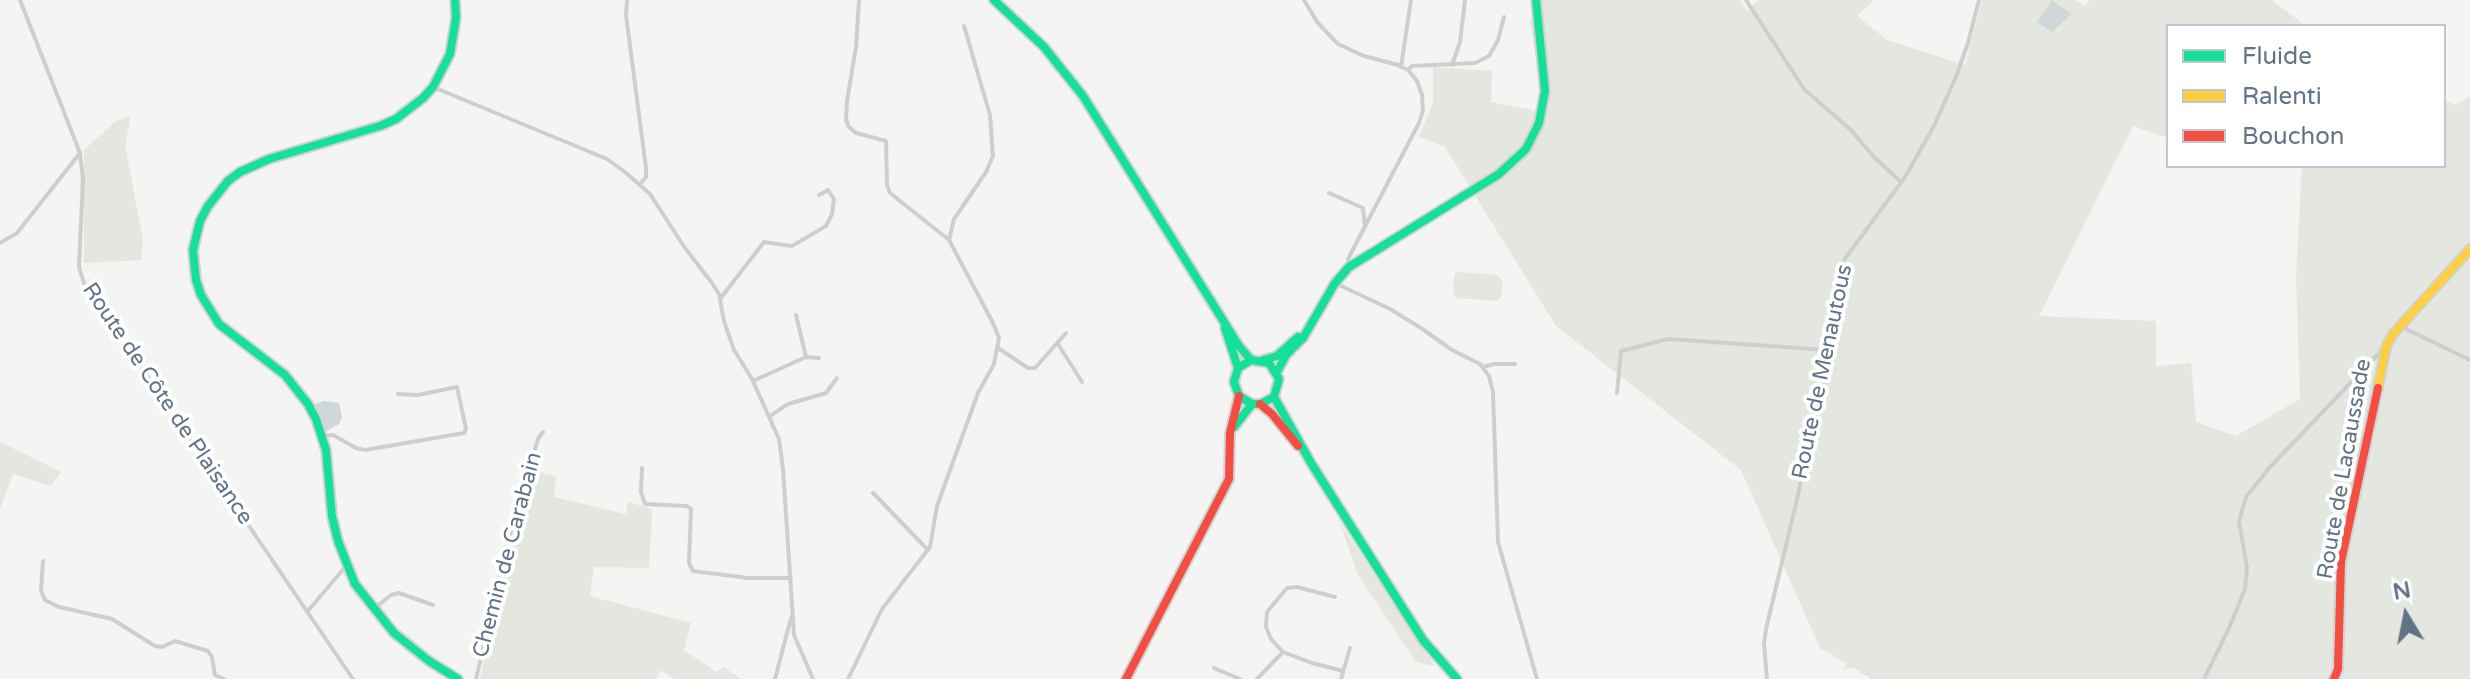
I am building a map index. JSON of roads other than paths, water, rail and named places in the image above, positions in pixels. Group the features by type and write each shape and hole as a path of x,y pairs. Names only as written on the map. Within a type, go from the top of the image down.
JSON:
{"main road":[{"path":"455,0 456,18 450,54 433,87 411,109 380,126 269,159 240,172 216,194 200,221 193,265 201,295 209,310 231,335 273,364 308,404 322,436 329,466 332,516 346,566 373,609 410,647 458,679"},
{"path":"994,0 1044,47 1083,96 1251,360"},
{"path":"1230,433 1256,404 1274,397 1279,385 1277,372 1286,355 1312,323 1335,283 1349,267 1499,174 1526,149 1539,123 1545,91 1536,0"},
{"name":"Route de Lacaussade","path":"2334,679 2338,669 2341,562 2386,347 2400,326 2470,249"},
{"path":"1126,679 1229,479 1230,433 1239,396 1234,382 1238,368 1221,316"},
{"path":"1238,368 1251,360 1277,356 1312,323"},
{"path":"1263,360 1277,372"},
{"path":"1239,396 1272,414 1311,463"},
{"path":"1274,397 1311,463 1423,640 1457,679"}],"street":[{"name":"Route de Côte de Plaisance","path":"20,0 80,153 83,179 79,267 84,283 353,679"},
{"path":"627,0 626,15 646,168 646,177 640,184"},
{"path":"848,679 882,609 928,550 941,493 978,393 994,364 999,338 949,240 890,193 886,141 856,133 849,127 847,101 856,47 859,0"},
{"path":"1304,0 1317,22 1338,44 1408,70 1417,81 1423,110 1348,259 1349,267"},
{"path":"1401,67 1411,0"},
{"path":"1452,65 1460,42 1465,0"},
{"path":"1746,0 1804,89 1844,124 1901,182"},
{"name":"Route de Menautous","path":"1767,679 1766,629 1799,491 1807,440 1823,396 1844,260 1901,182 1933,128 1956,77 1979,0"},
{"path":"1408,70 1412,66 1475,63 1489,56 1498,40 1504,17"},
{"path":"949,240 954,219 986,172 993,156 990,115 964,26"},
{"path":"433,87 607,159 640,184 712,283 720,299 734,350 753,381 779,439 791,578 791,616 794,635 813,679"},
{"path":"0,243 17,233 80,153"},
{"path":"720,299 764,242 792,246 826,226 834,199 828,190 819,195"},
{"path":"1329,193 1365,209 1365,226"},
{"path":"1335,283 1390,309 1483,367 1489,376 1493,392 1498,542 1537,679"},
{"path":"796,315 806,357"},
{"path":"2400,326 2470,360"},
{"path":"998,348 1028,368 1035,368 1066,333"},
{"path":"1617,393 1621,351 1668,339 1828,350"},
{"path":"1057,343 1082,382"},
{"path":"2204,679 2245,589 2247,568 2239,521 2246,497 2294,441 2378,351 2386,347"},
{"path":"753,381 806,357 819,358"},
{"path":"1483,367 1515,364"},
{"path":"770,416 788,404 826,393 837,378"},
{"path":"322,436 333,435 365,450 464,433 466,429 457,387 418,395 398,394"},
{"name":"Chemin de Carabain","path":"476,679 511,530 538,439 543,432"},
{"path":"642,468 641,492 645,504 687,506 691,509 689,563 693,571 748,578 791,578"},
{"path":"873,493 928,550"},
{"path":"43,561 41,591 45,600 59,607 112,619 155,646 162,647 175,641 208,651 215,675 224,679"},
{"path":"307,612 346,566"},
{"path":"1335,597 1297,587 1287,588 1269,609 1266,618 1268,633 1283,652 1343,671"},
{"path":"373,609 391,595 399,593 433,605"},
{"path":"775,679 791,616"},
{"path":"1341,679 1350,648"},
{"path":"1257,679 1283,652"},
{"path":"1214,668 1240,679"}]}
